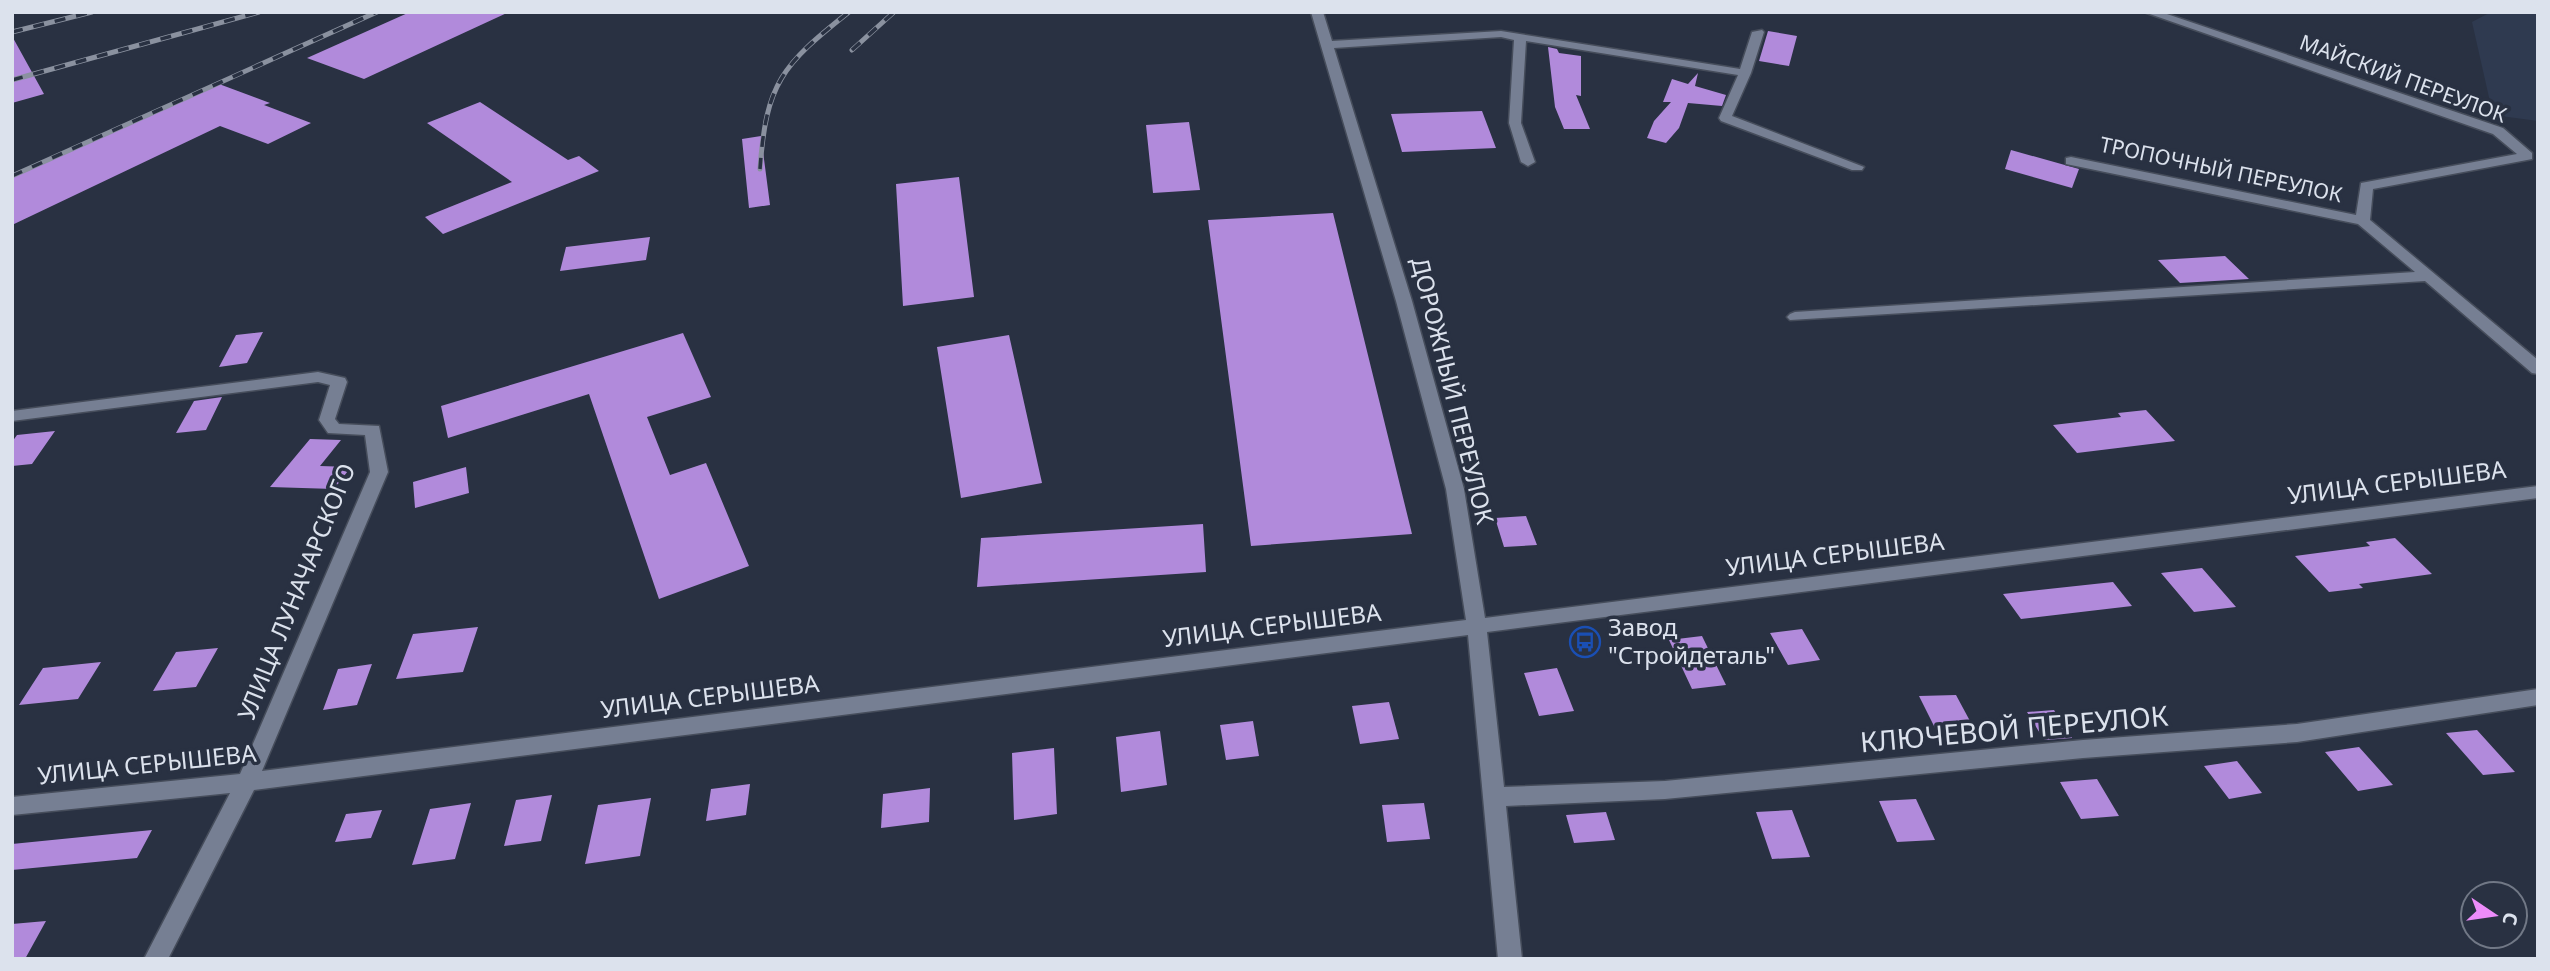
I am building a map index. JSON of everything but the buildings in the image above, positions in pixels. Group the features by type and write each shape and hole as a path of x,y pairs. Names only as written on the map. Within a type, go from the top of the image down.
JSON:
{"street":[{"name":"ДОРОЖНЫЙ ПЕРЕУЛОК","path":"1317,12 1404,301 1455,489 1477,626 1510,959"},
{"name":"МАЙСКИЙ ПЕРЕУЛОК","path":"2149,12 2498,131 2527,156 2367,186 2363,221"},
{"path":"1758,32 1745,73 1725,118 1857,167"},
{"path":"1327,45 1501,34 1745,73"},
{"path":"1520,37 1515,122 1528,162"},
{"path":"2511,142 2538,147"},
{"name":"ТРОПОЧНЫЙ ПЕРЕУЛОК","path":"2071,161 2363,221"},
{"path":"2363,221 2538,369"},
{"path":"1795,317 2429,276"},
{"name":"УЛИЦА ЛУНАЧАРСКОГО","path":"12,416 318,377 339,382 327,420 334,429 373,430 379,472 247,782 156,959"},
{"name":"УЛИЦА СЕРЫШЕВА","path":"12,806 247,782 2538,492"},
{"name":"КЛЮЧЕВОЙ ПЕРЕУЛОК","path":"1494,797 1665,790 2083,749 2297,733 2538,697"}],"shaded area":[{"path":"2491,12 2538,12 2538,121 2493,115 2472,22"}],"railway":[{"path":"12,32 92,12"},
{"path":"12,80 259,12"},
{"path":"12,176 377,12"},
{"path":"760,169 767,116 782,78 808,47 849,12"},
{"path":"852,50 894,12"}],"place":[{"name":"Завод \"Стройдеталь\"","path":"1585,642"}]}
